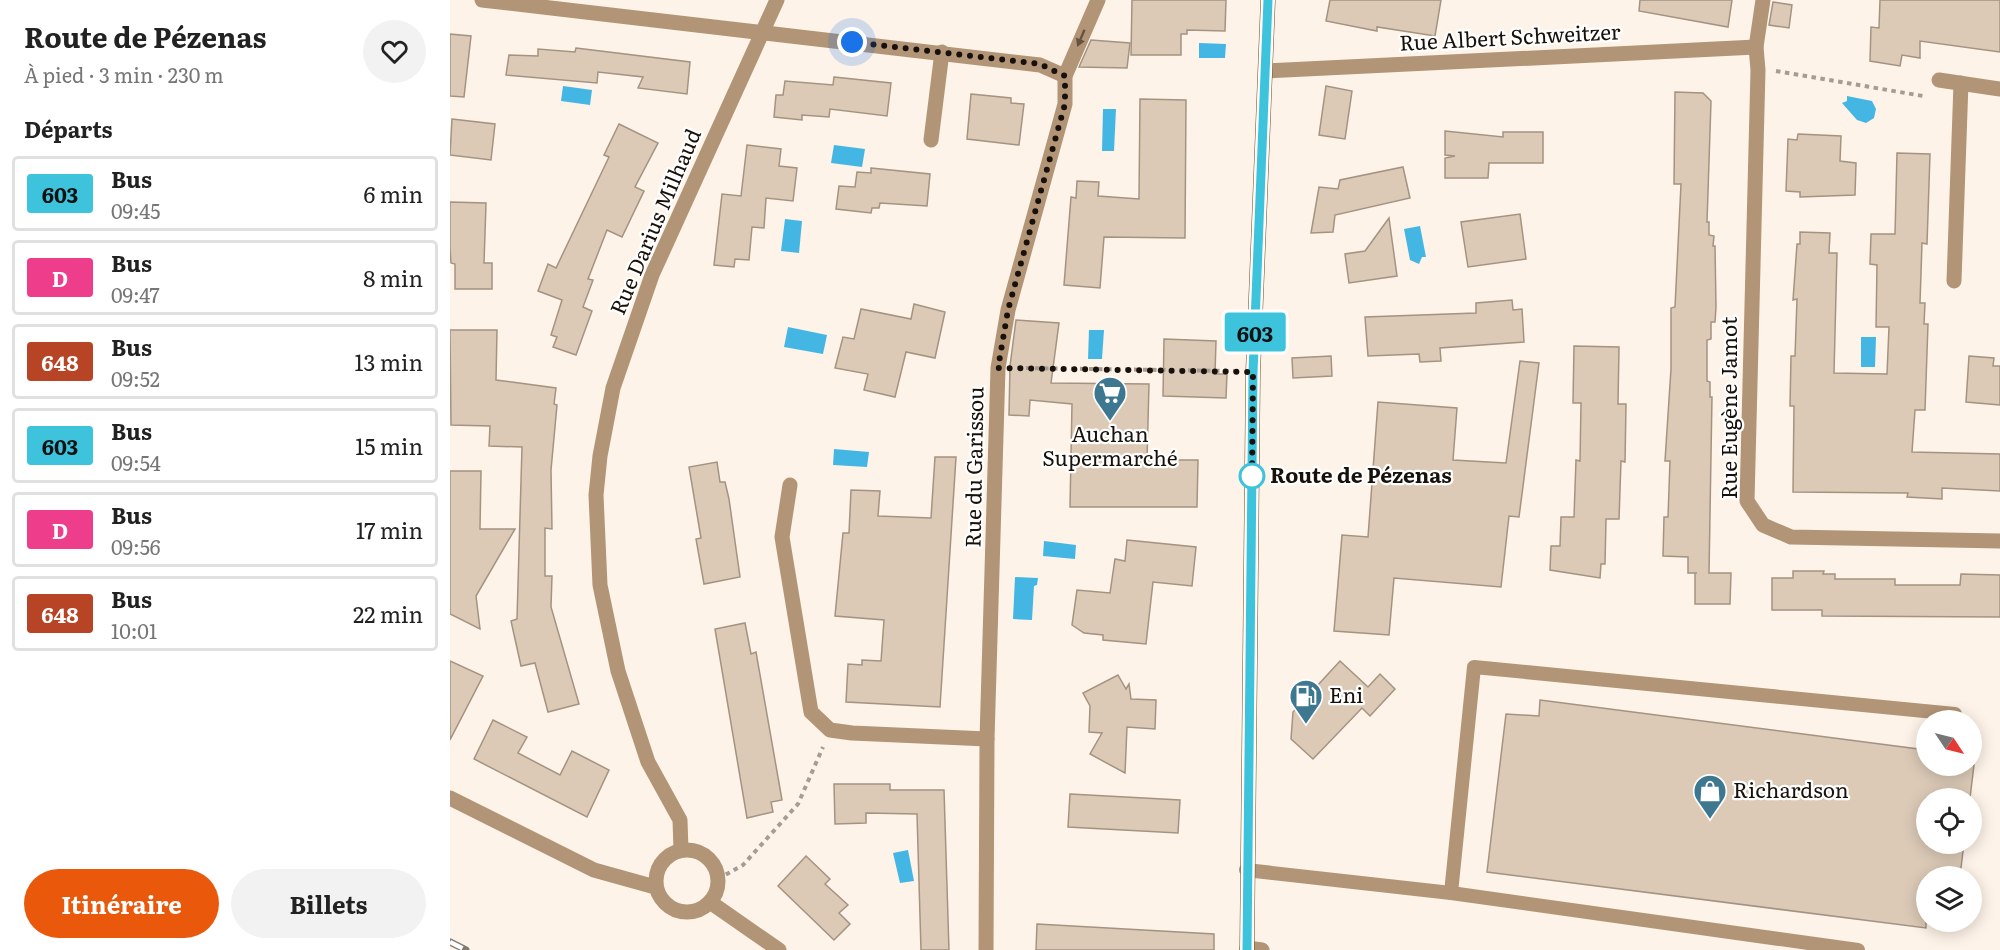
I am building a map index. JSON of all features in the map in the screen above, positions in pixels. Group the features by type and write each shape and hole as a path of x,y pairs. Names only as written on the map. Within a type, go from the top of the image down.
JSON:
{"main road":[{"path":"1252,949 1246,870 1253,372 1267,70 1268,0"}],"street":[{"path":"483,0 1040,64 1065,76"},
{"name":"Rue Darius Milhaud","path":"681,850 680,820 648,762 618,671 600,585 596,495 600,456 613,388 652,275 777,0"},
{"name":"Rue du Garissou","path":"986,950 987,739 998,368 1008,310 1065,104 1065,76 1098,0"},
{"name":"Rue Eugène Jamot","path":"1763,0 1756,47 1758,70 1747,501 1752,512 1763,525 1791,537 2000,542"},
{"name":"Rue Albert Schweitzer","path":"1267,70 1756,47"},
{"path":"931,140 942,52"},
{"path":"1939,80 2000,89"},
{"path":"1954,281 1961,83"},
{"path":"790,485 782,537 812,712 830,730 852,734 987,739"},
{"path":"450,798 594,870 655,887"},
{"path":"681,850 699,852 712,862 718,879 716,891 710,902 697,911 682,913 659,898 655,887 656,870 666,857 681,850"},
{"path":"710,902 779,950"}],"lane":[{"path":"1451,893 1474,667 1916,710"},
{"path":"1246,870 1451,893 1858,950"}],"path":[{"path":"1758,70 1923,96 1939,80"},
{"path":"998,368 1253,372"},
{"path":"718,879 743,865 798,804 830,730"}],"water":[{"path":"1199,43 1226,44 1225,58 1199,58"},
{"path":"563,86 592,90 590,105 561,101"},
{"path":"1847,96 1872,101 1876,109 1874,118 1866,123 1857,120 1842,103 1847,101"},
{"path":"1103,109 1116,109 1114,151 1102,151"},
{"path":"834,145 865,149 862,167 831,163"},
{"path":"785,219 802,221 799,253 781,251"},
{"path":"1420,226 1426,257 1422,257 1419,264 1410,260 1404,229"},
{"path":"788,327 827,335 823,354 784,347"},
{"path":"1089,330 1104,330 1102,359 1088,359"},
{"path":"1861,337 1876,337 1875,367 1861,367"},
{"path":"834,449 869,452 867,467 833,465"},
{"path":"1044,541 1076,545 1075,559 1043,556"},
{"path":"1015,577 1038,578 1037,585 1034,586 1032,620 1013,619"},
{"path":"908,850 914,881 900,883 893,853"}],"building":[{"path":"1132,0 1226,0 1225,31 1187,30 1187,34 1181,34 1181,55 1131,55"},
{"path":"1330,0 1441,0 1435,36 1377,27 1377,31 1326,21"},
{"path":"1640,0 1732,0 1728,27 1639,11"},
{"path":"1880,0 2000,0 2000,52 1920,41 1920,58 1902,55 1900,66 1870,61 1871,27 1879,28"},
{"path":"1773,2 1792,5 1789,28 1769,25"},
{"path":"450,34 471,36 464,97 450,96"},
{"path":"1091,40 1130,43 1127,68 1079,67"},
{"path":"576,48 690,62 687,94 638,88 643,77 598,72 597,83 506,75 509,55 538,56 538,49 575,52"},
{"path":"834,77 891,83 887,116 830,109 829,117 802,115 802,120 774,117 776,95 783,95 785,81 833,85"},
{"path":"1326,86 1352,91 1345,139 1319,135"},
{"path":"1675,92 1703,93 1711,101 1707,222 1709,222 1709,235 1714,236 1716,307 1715,322 1711,322 1711,339 1707,340 1707,381 1710,382 1710,397 1712,397 1709,573 1731,573 1730,604 1695,604 1695,573 1688,573 1688,557 1663,556 1664,517 1668,517 1670,461 1665,461 1671,369 1671,308 1675,307 1681,184 1674,184"},
{"path":"971,94 1011,98 1011,103 1024,104 1019,145 967,139"},
{"path":"1140,99 1186,100 1185,238 1104,237 1100,288 1064,285 1071,197 1076,198 1077,181 1099,182 1098,196 1139,199"},
{"path":"452,119 495,124 491,160 450,155"},
{"path":"619,124 658,143 635,187 644,191 622,237 607,230 588,279 593,280 583,307 592,311 576,355 553,347 557,337 551,335 562,300 538,291 548,264 556,268 609,157 604,155"},
{"path":"1445,131 1503,137 1503,132 1543,132 1543,163 1489,163 1488,178 1445,178 1445,158 1455,156 1445,155"},
{"path":"1798,134 1841,136 1840,161 1856,163 1855,195 1800,197 1800,192 1786,191 1788,139 1797,140"},
{"path":"747,145 781,149 779,166 797,168 793,201 766,198 764,228 752,227 749,260 735,259 734,267 714,265 722,194 741,196"},
{"path":"1897,153 1930,154 1927,244 1922,243 1920,303 1925,303 1924,324 1928,324 1925,410 1915,410 1912,452 2000,454 2000,491 1942,488 1942,499 1907,497 1908,493 1793,492 1794,406 1790,406 1791,356 1795,356 1797,299 1793,300 1800,232 1830,233 1829,253 1837,253 1834,373 1887,374 1889,327 1876,327 1877,265 1870,264 1871,234 1895,234"},
{"path":"1403,167 1410,198 1335,215 1333,232 1311,233 1319,187 1338,189 1340,180"},
{"path":"871,168 930,174 927,206 880,203 879,208 872,208 871,213 836,209 839,186 855,187 857,172 871,173"},
{"path":"450,202 486,203 484,263 492,263 492,289 455,289 455,264 451,263 450,248"},
{"path":"1520,214 1526,259 1468,267 1461,222"},
{"path":"1389,218 1397,276 1349,283 1345,254 1365,251"},
{"path":"1512,300 1513,310 1522,309 1524,342 1440,348 1441,361 1420,362 1419,354 1368,356 1365,317 1476,313 1476,303"},
{"path":"914,304 945,312 935,358 906,352 895,397 864,390 868,374 835,368 843,337 854,339 861,309 911,319"},
{"name":"Auchan Supermarché","path":"1016,320 1059,323 1051,383 1149,384 1147,460 1198,460 1197,507 1070,507 1072,404 1030,400 1029,416 1009,415 1010,366"},
{"path":"450,330 497,330 496,380 556,388 554,404 557,405 551,470 552,529 545,528 545,576 552,576 551,607 579,704 548,712 535,663 521,666 511,621 517,619 522,447 489,446 490,426 451,425"},
{"path":"1164,339 1216,341 1215,374 1227,374 1226,398 1163,396"},
{"path":"1574,346 1619,347 1618,404 1626,404 1625,462 1621,461 1619,519 1606,519 1605,564 1601,564 1600,578 1550,570 1551,546 1560,546 1561,517 1574,517 1576,460 1580,461 1581,403 1573,403"},
{"path":"1331,356 1332,376 1293,378 1292,358"},
{"path":"1969,356 1994,358 1993,366 2000,366 2000,405 1966,402"},
{"path":"1520,361 1539,363 1519,517 1509,516 1501,587 1394,578 1389,635 1334,631 1342,535 1368,537 1378,402 1457,408 1453,460 1506,463"},
{"path":"935,457 956,457 940,707 846,702 848,664 862,665 862,660 881,661 884,620 835,616 843,533 849,533 851,490 880,491 878,516 931,518"},
{"path":"717,462 720,482 725,482 729,499 740,577 704,584 696,539 701,538 689,467"},
{"path":"450,471 481,471 480,529 515,529 476,596 480,629 450,614"},
{"path":"1127,540 1196,547 1192,586 1153,582 1146,644 1103,640 1103,635 1084,633 1072,625 1077,590 1110,593 1115,559 1125,561"},
{"path":"1793,571 1824,571 1823,574 1835,574 1835,579 1895,579 1895,585 1960,585 1961,574 2000,575 2000,617 1822,616 1822,610 1772,610 1772,578 1793,578"},
{"path":"745,623 751,654 756,652 782,800 771,802 773,812 747,818 715,629"},
{"path":"450,661 483,676 450,740"},
{"path":"1340,661 1368,687 1380,674 1395,689 1370,716 1362,708 1313,759 1291,739 1293,712"},
{"path":"1118,675 1126,689 1129,684 1131,699 1156,700 1155,729 1127,727 1125,773 1090,754 1102,733 1089,732 1090,706 1083,693"},
{"name":"Richardson","path":"1540,700 1916,749 1916,776 1973,776 1971,788 1916,788 1916,854 1963,854 1961,866 1916,866 1916,927 1487,872 1506,714 1539,716"},
{"path":"493,720 527,737 518,753 560,775 572,751 609,770 587,817 474,759"},
{"path":"834,784 890,784 890,790 944,790 949,950 921,950 917,814 866,813 866,823 835,824"},
{"path":"1070,794 1180,800 1178,833 1068,827"},
{"path":"806,856 830,879 825,884 848,905 839,913 850,924 834,940 778,886"},
{"path":"1037,924 1214,934 1214,950 1036,950"}],"railway":[{"path":"450,942 466,950"}],"bus line":[{"name":"603","path":"1247,950 1246,870 1253,372 1267,70 1268,0"}],"place":[{"name":"Auchan Supermarché","path":"1110,422"},
{"name":"Route de Pézenas","path":"1252,476"},
{"name":"Eni","path":"1306,725"},
{"name":"Richardson","path":"1710,820"}],"route":[{"path":"852,42 1040,64 1065,76 1065,104 1008,310 998,368 1253,372 1252,481 1252,476"}]}
